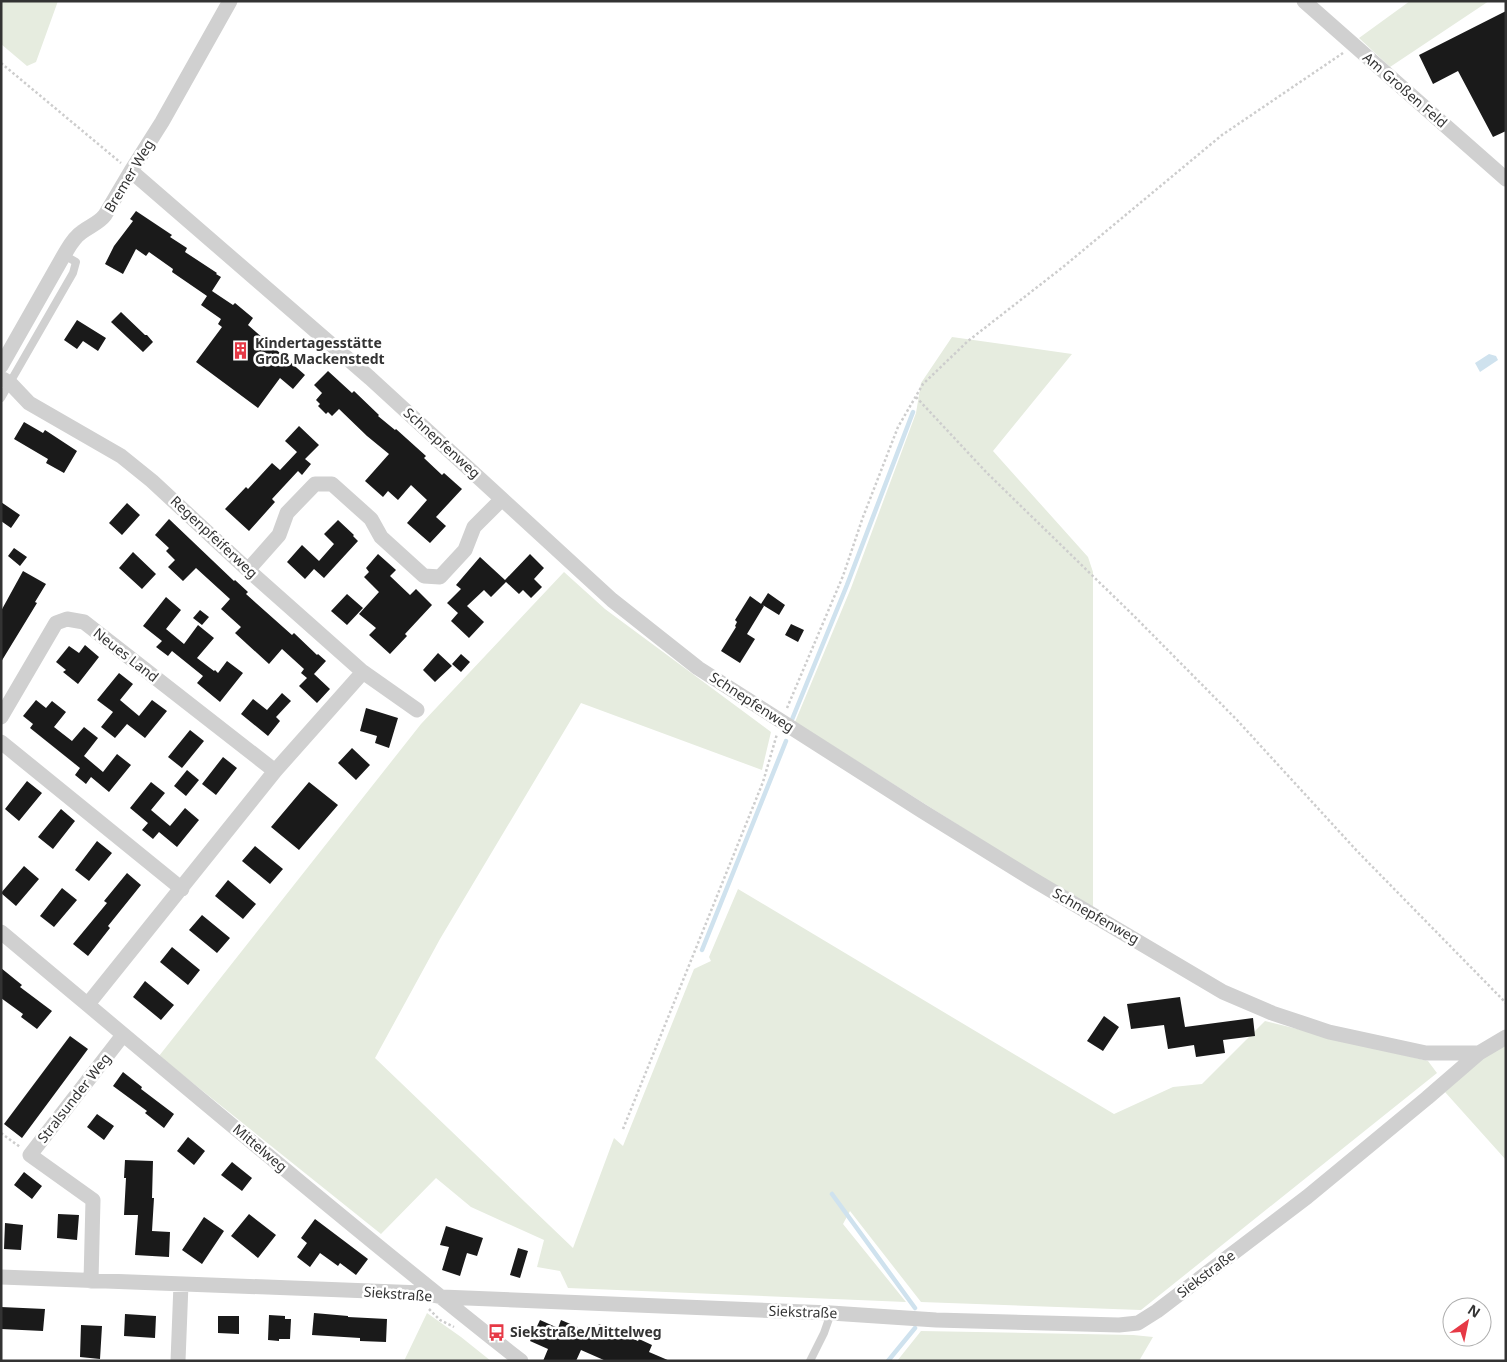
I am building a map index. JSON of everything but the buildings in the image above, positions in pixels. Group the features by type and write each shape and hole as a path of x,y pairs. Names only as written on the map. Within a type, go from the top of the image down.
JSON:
{"street":[{"name":"Bremer Weg","path":"1,366 74,239 81,232 101,220 105,215 162,122 230,1"},
{"name":"Am Großen Feld","path":"1304,1 1506,179"},
{"name":"Schnepfenweg","path":"131,171 370,378 612,600 698,668 1024,874 1223,992 1272,1013 1329,1032 1426,1053 1478,1053"},
{"name":"Regenpfeiferweg","path":"6,381 29,403 121,456 152,481 248,570 363,672 417,710"},
{"path":"248,570 279,535 287,514 315,484 332,484 371,519 381,537 424,576 440,577 465,550 474,527 502,499"},
{"name":"Neues Land","path":"1,717 56,623 68,619 84,622 275,771"},
{"path":"88,1004 275,771 363,672"},
{"path":"1,742 182,889"},
{"name":"Mittelweg","path":"1,932 69,995 88,1004 123,1035 521,1361"},
{"name":"Stralsunder Weg","path":"91,1281 93,1200 30,1154 123,1035"},
{"name":"Siekstraße","path":"1,1277 422,1294 442,1298 830,1313 936,1320 1119,1325 1138,1323 1157,1311 1307,1197 1427,1098 1478,1053 1506,1037"},
{"path":"178,1361 181,1284"}],"lane":[{"path":"1,398 6,381 73,273 76,262 64,255"},
{"path":"810,1361 824,1333 830,1313"}],"path":[{"path":"623,1129 763,782 781,721 843,576 863,516 898,427 923,384 968,341 1063,267 1222,135 1354,45"},
{"path":"1,63 131,171"},
{"path":"916,397 987,473 1136,618 1237,720 1357,851 1506,1003"},
{"path":"1,1133 30,1154"}],"shaded area":[{"path":"1,1 58,1 36,62 27,66 1,44"},
{"path":"1410,1 1489,1 1390,67 1359,38"},
{"path":"952,337 1072,354 993,451 1088,557 1093,572 1093,910 795,722 851,588 916,413 921,383"},
{"path":"564,572 605,609 771,732 762,770 581,703 440,939 375,1058 573,1248 614,1138 623,1146 694,969 711,961 709,957 738,889 1114,1114 1173,1087 1202,1084 1265,1021 1428,1061 1437,1073 1141,1310 921,1302 850,1211 843,1224 906,1302 568,1288 560,1271 537,1267 544,1240 471,1207 436,1178 381,1234 159,1056 421,724"},
{"path":"1506,1043 1506,1160 1445,1092 1482,1058"},
{"path":"427,1313 461,1337 491,1361 404,1361"},
{"path":"921,1331 1153,1337 1139,1361 897,1361"}],"water":[{"path":"1489,354 1496,356 1498,360 1480,372 1475,363"}],"waterway":[{"path":"791,722 847,585 913,412"},
{"path":"702,950 786,741"},
{"path":"832,1194 915,1308"},
{"path":"888,1361 915,1328"}],"place":[{"name":"Kindertagesstätte Groß Mackenstedt","path":"241,351"},
{"name":"Siekstraße/Mittelweg","path":"496,1332"}]}
